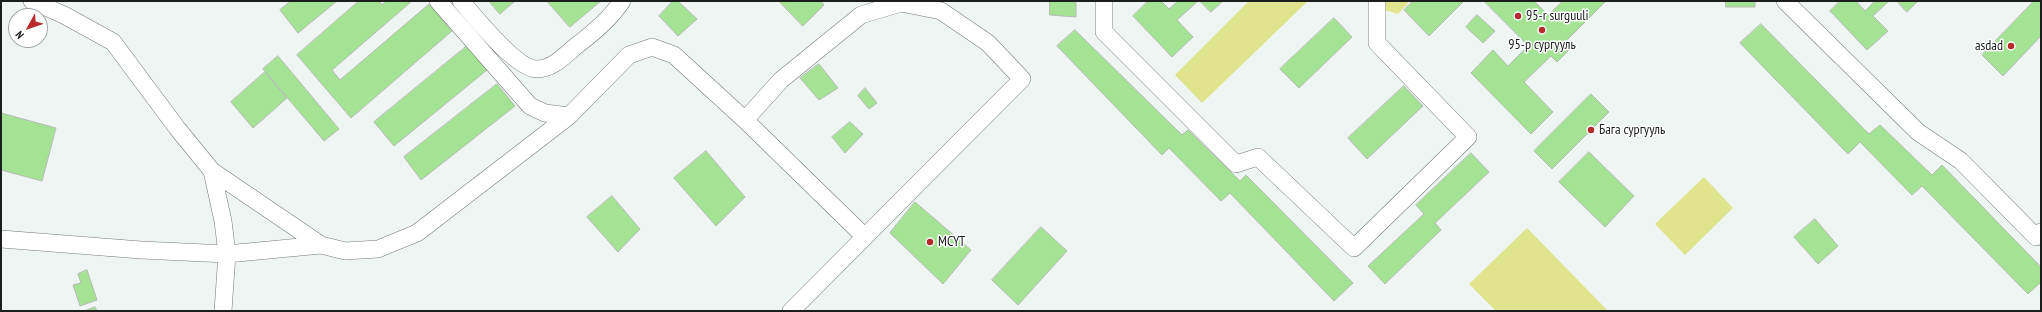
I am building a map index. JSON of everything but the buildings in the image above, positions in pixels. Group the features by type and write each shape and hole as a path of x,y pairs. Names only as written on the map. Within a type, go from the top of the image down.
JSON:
{"street":[{"path":"32,1 113,42 177,128 212,171 321,245"},
{"path":"438,1 530,106 544,113 569,116"},
{"path":"461,1 521,64 536,69 552,66 581,42 618,7 622,1"},
{"path":"1104,1 1104,32 1236,164 1258,157 1354,248 1468,137 1377,43 1378,1"},
{"path":"1785,1 1918,132 1961,161 2036,237 2041,232"},
{"path":"745,120 781,80 860,16 901,3 940,11 988,43 1022,79 791,311"},
{"path":"1,239 141,250 227,254 321,245 345,251 378,249 417,232 569,116 629,54 652,47 674,55 745,120 864,236"},
{"path":"212,171 224,221 227,254 223,311"}],"green space":[{"path":"1249,1 1308,1 1202,103 1175,75"},
{"path":"1381,1 1410,1 1398,14 1381,9"},
{"path":"1704,177 1733,208 1685,255 1655,224"},
{"path":"1527,228 1608,311 1496,311 1469,284"}],"place":[{"name":"95-r surguuli","path":"1518,16"},
{"name":"95-р сургууль","path":"1542,30"},
{"name":"asdad","path":"2011,46"},
{"name":"Бага сургууль","path":"1591,130"},
{"name":"МСҮТ","path":"930,242"}]}
